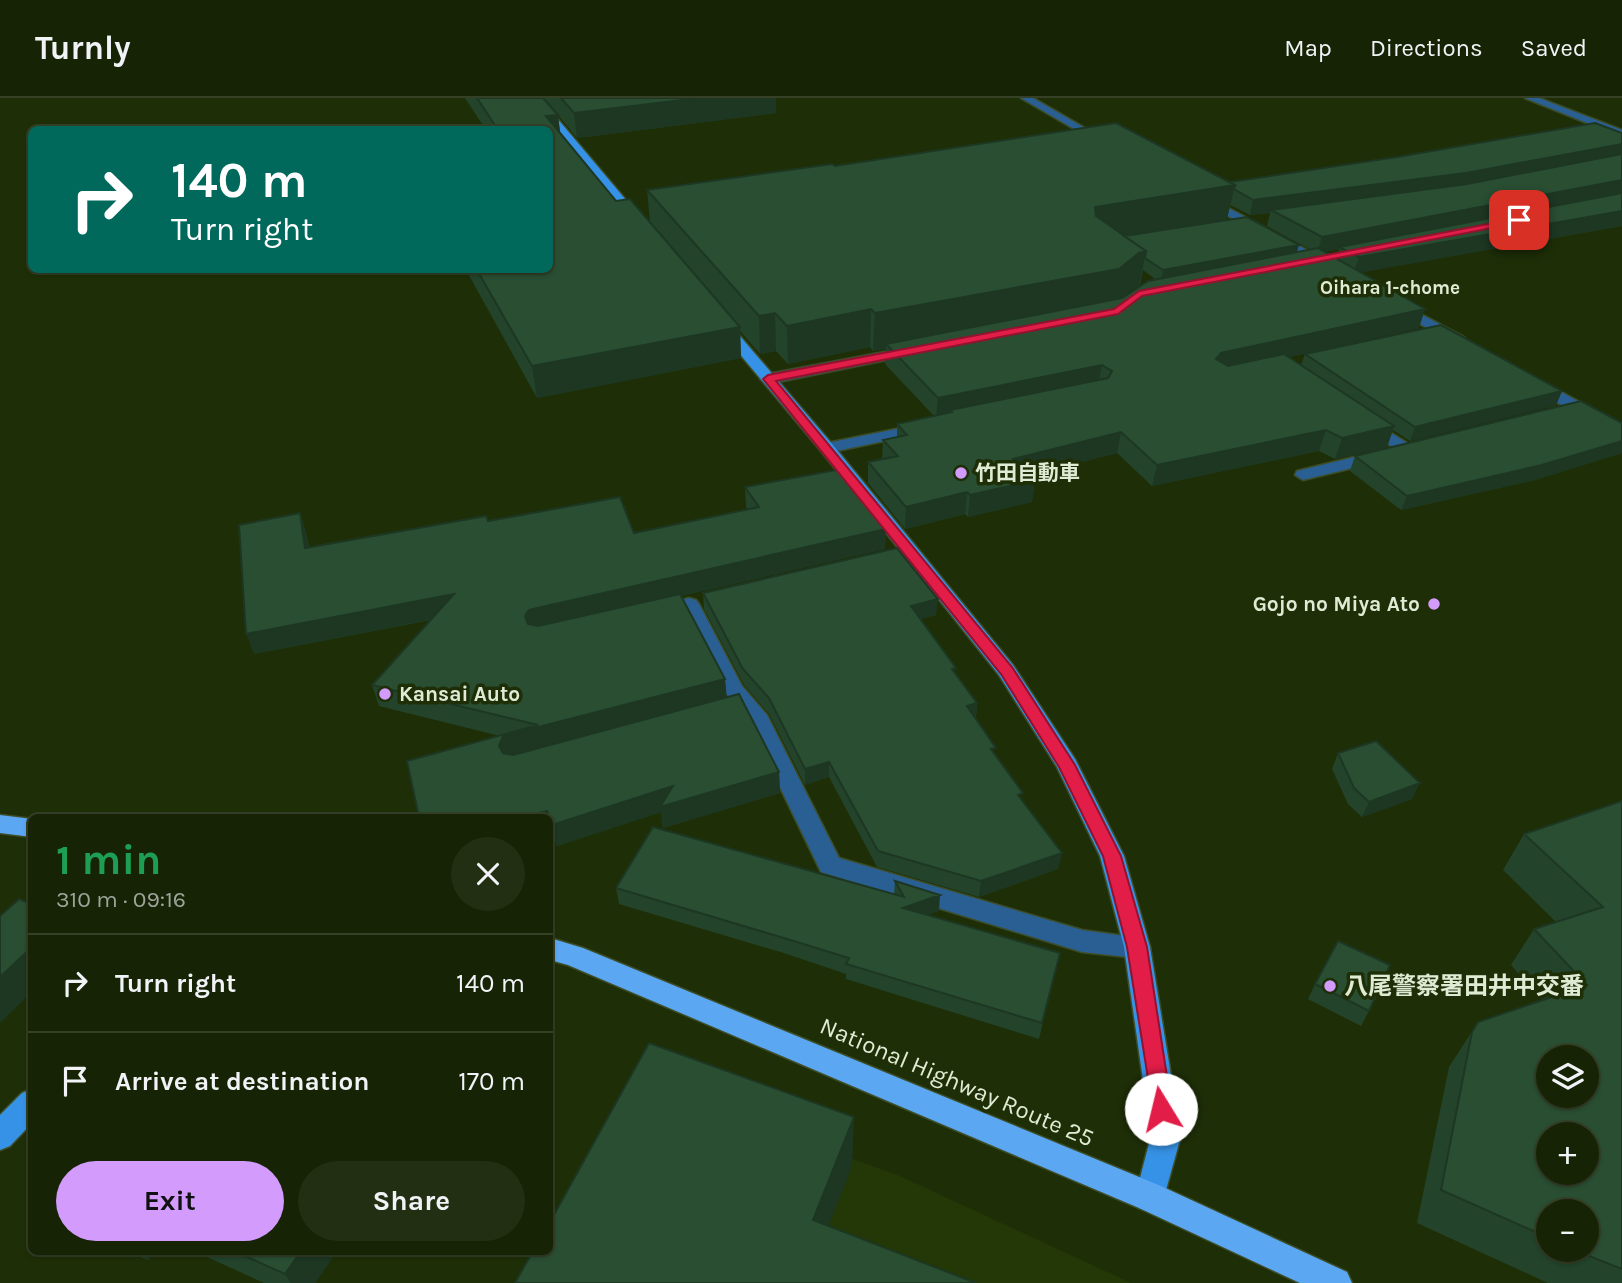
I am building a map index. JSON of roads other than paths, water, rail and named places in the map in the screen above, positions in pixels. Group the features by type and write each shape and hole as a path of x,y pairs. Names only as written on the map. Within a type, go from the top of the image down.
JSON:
{"highway":[{"path":"0,824 28,828"},
{"name":"National Highway Route 25","path":"553,950 575,956 1150,1197 1336,1283"}],"main road":[{"path":"535,98 647,233"},
{"path":"708,306 827,448 1006,670 1066,765 1112,856 1137,947 1166,1136 1150,1197"},
{"path":"0,1136 28,1106"}],"street":[{"path":"1026,98 1119,150"},
{"path":"1530,98 1622,134"},
{"path":"1188,189 1337,272"},
{"path":"1219,226 1272,218"},
{"path":"1288,264 1341,254"},
{"path":"1383,298 1474,349"},
{"path":"1413,336 1440,330"},
{"path":"768,379 929,348"},
{"path":"1520,374 1583,410 1538,416"},
{"path":"1303,475 1412,448 1349,411"},
{"path":"827,448 936,426"},
{"path":"884,558 910,552"},
{"path":"688,604 733,690 756,715 830,865 1082,940 1137,947"},
{"path":"719,711 746,704"}],"place":[{"name":"竹田自動車","path":"961,473"},
{"name":"Gojo no Miya Ato","path":"1434,604"},
{"name":"Kansai Auto","path":"385,694"},
{"name":"八尾警察署田井中交番","path":"1330,986"}],"district":[{"name":"Oihara 1-chome","path":"1390,288"}]}
